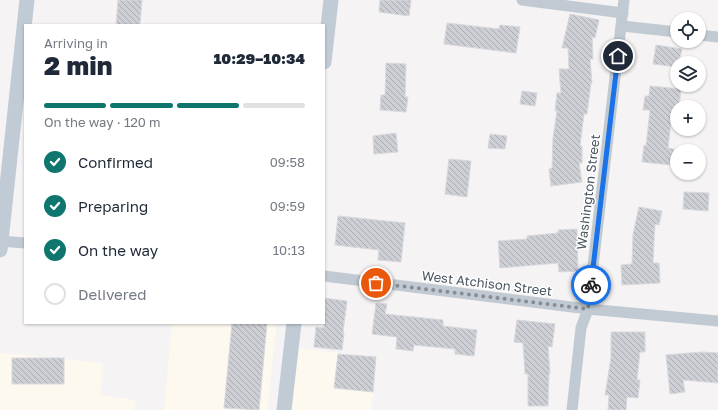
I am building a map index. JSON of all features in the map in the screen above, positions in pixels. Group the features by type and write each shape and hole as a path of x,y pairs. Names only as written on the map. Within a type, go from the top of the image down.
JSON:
{"main road":[{"path":"24,24 27,0"},
{"path":"325,53 331,0"},
{"path":"0,244 24,27"},
{"path":"284,410 294,324"}],"street":[{"path":"522,0 623,12"},
{"name":"Washington Street","path":"572,410 581,328 588,309 624,0"},
{"path":"622,26 670,31"},
{"path":"706,36 718,37"},
{"path":"0,244 24,243"},
{"name":"West Atchison Street","path":"325,276 588,309 718,321"}],"shaded area":[{"path":"172,324 277,324 267,410 164,410"},
{"path":"299,348 377,358 371,410 291,410"},
{"path":"0,353 103,363 100,395 136,400 134,410 0,410"}],"building":[{"path":"118,0 142,0 140,24 116,24"},
{"path":"380,0 411,0 409,16 379,12"},
{"path":"570,14 599,20 595,38 592,37 593,59 590,59 592,83 587,114 584,114 580,146 582,146 582,163 579,163 582,182 551,186 549,169 552,168 553,138 557,111 555,111 557,93 561,93 559,69 569,69 568,48 562,48"},
{"path":"447,23 499,29 500,25 520,27 516,53 444,44"},
{"path":"656,45 682,49 680,56 670,56 670,66 653,64"},
{"path":"386,63 406,64 405,97 408,97 406,112 380,110 381,95 385,95"},
{"path":"650,86 670,88 670,92 681,92 680,100 670,100 670,130 668,148 670,148 670,165 642,162 644,145 646,146 650,110 643,110 645,96 649,96"},
{"path":"522,91 537,93 535,106 520,104"},
{"path":"396,133 398,152 374,154 373,136"},
{"path":"490,134 507,136 505,149 488,148"},
{"path":"449,159 471,161 467,197 445,194"},
{"path":"684,192 709,193 708,211 683,209"},
{"path":"639,207 662,211 659,225 655,224 653,263 659,263 660,283 622,285 621,265 632,264 633,234"},
{"path":"338,216 405,223 401,262 378,260 379,250 335,245"},
{"path":"577,229 578,271 559,272 558,263 500,268 498,241 527,239 527,236 558,233 558,230"},
{"path":"325,298 347,301 342,350 314,347 316,327 324,328"},
{"path":"376,303 387,304 385,314 443,320 443,326 477,330 474,356 455,354 455,349 414,345 413,351 396,349 397,337 372,334"},
{"path":"517,320 555,324 552,347 548,346 550,373 548,406 528,406 528,374 525,374 523,343 514,342"},
{"path":"232,324 267,324 259,410 224,408"},
{"path":"611,332 645,332 645,352 640,352 637,380 640,380 638,398 627,397 626,410 608,410 609,395 605,395 611,358"},
{"path":"702,352 718,353 718,383 683,380 685,392 670,394 666,355"},
{"path":"338,354 376,357 373,392 334,388"},
{"path":"12,358 64,358 64,384 12,384"}],"way so far":[{"path":"376,283 588,309 591,285"}],"route":[{"path":"591,285 618,56"}]}
